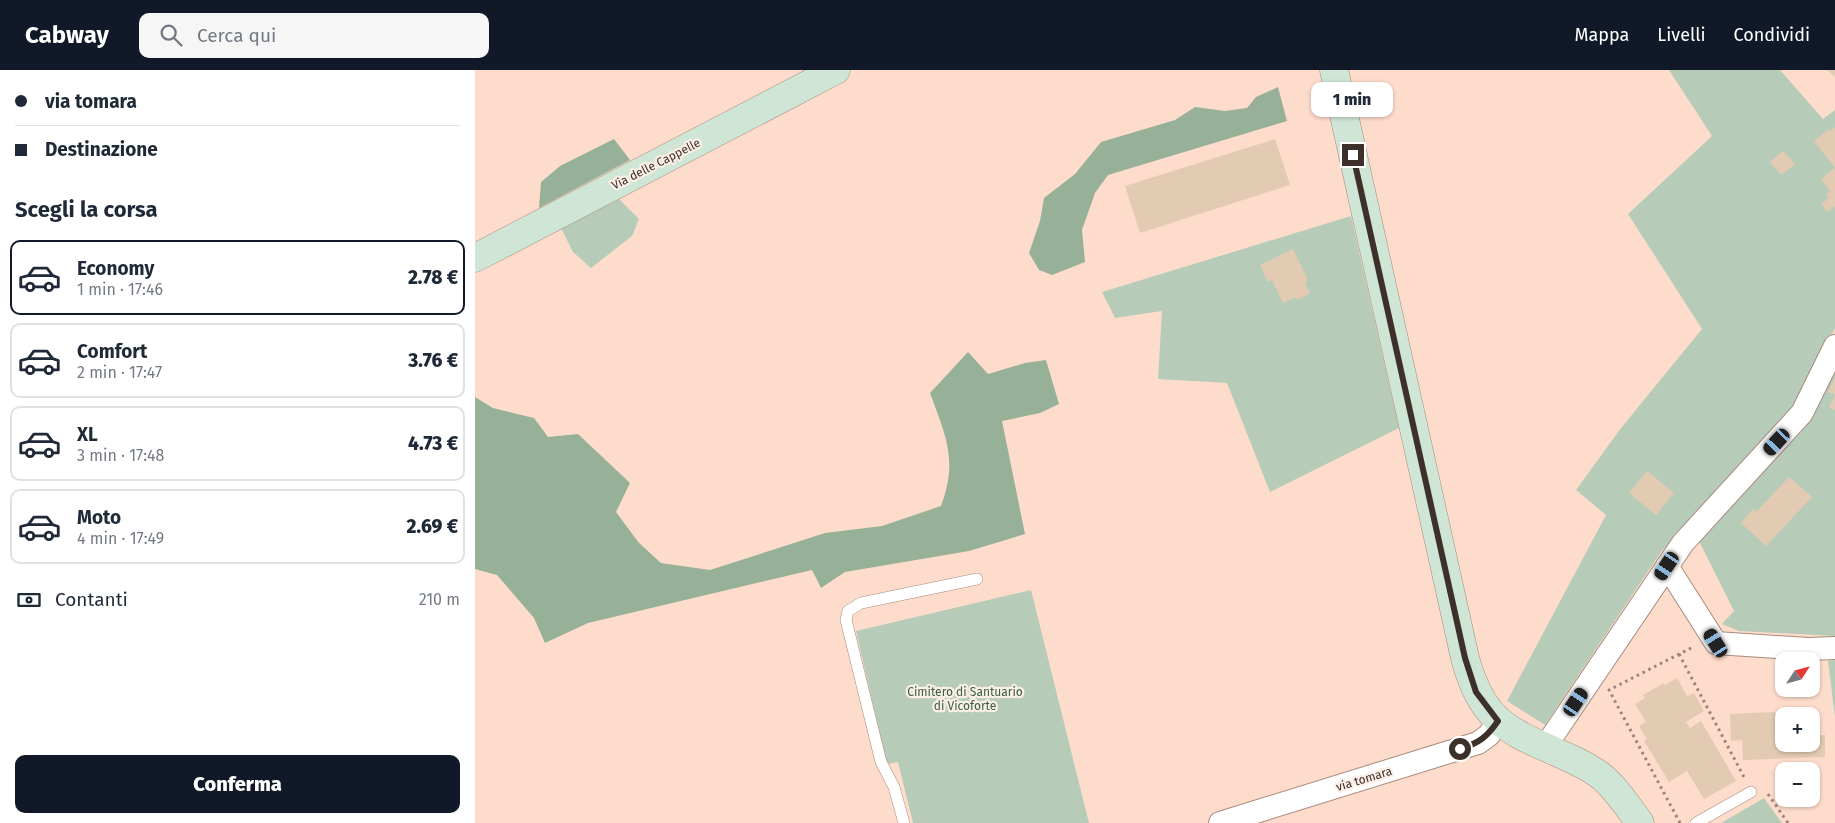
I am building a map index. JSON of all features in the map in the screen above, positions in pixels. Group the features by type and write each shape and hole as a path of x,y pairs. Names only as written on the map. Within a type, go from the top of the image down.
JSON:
{"street":[{"name":"Via delle Cappelle","path":"475,258 836,70"},
{"path":"1334,70 1465,658 1476,692 1498,721 1513,732 1590,768 1602,776 1640,823"},
{"path":"1545,747 1667,566 1695,528 1803,413 1835,346"},
{"path":"1667,566 1716,643 1808,649 1835,648"},
{"name":"via tomara","path":"1220,823 1478,743 1489,735 1498,721"}],"lane":[{"path":"905,823 894,787 881,762 847,620 848,611 861,603 977,579"},
{"path":"1696,823 1751,792"}],"path":[{"path":"1680,823 1609,690 1697,645 1716,643"},
{"path":"1679,654 1751,792 1762,786 1788,823"}],"green space":[{"path":"1669,70 1780,70 1823,119 1835,110 1835,328 1795,409 1727,478 1661,552 1545,725 1507,701 1606,515 1576,490 1621,428 1702,329 1628,214 1712,136"},
{"path":"1278,87 1287,121 1108,175 1095,193 1082,230 1085,262 1052,275 1039,270 1029,253 1040,221 1044,198 1075,174 1101,142 1175,120 1195,107 1225,111 1247,108 1256,97"},
{"path":"614,139 630,160 539,208 541,182 560,166"},
{"path":"617,197 639,219 632,236 591,268 573,252 560,226"},
{"path":"1351,216 1399,428 1270,492 1227,383 1158,379 1162,311 1115,318 1102,292"},
{"path":"968,352 988,374 1025,363 1046,360 1059,404 1040,413 1002,421 1025,534 969,551 845,572 821,588 812,570 588,623 545,643 534,618 497,575 475,569 475,397 493,408 534,418 548,437 578,434 630,483 616,512 639,543 661,563 710,570 825,533 882,526 941,506 949,475 948,449 930,393"},
{"path":"1835,369 1835,636 1739,631 1722,624 1734,611 1698,539"},
{"name":"Cimitero di Santuario di Vicoforte","path":"1031,590 1089,823 913,823 898,762 887,764 856,631"},
{"path":"1835,660 1835,717 1828,661"},
{"path":"1764,798 1782,823 1721,823"}],"building":[{"path":"1827,70 1835,70 1835,77"},
{"path":"1835,127 1835,168 1814,141 1829,129 1831,131"},
{"path":"1275,139 1290,185 1140,233 1125,186"},
{"path":"1783,151 1795,164 1781,175 1770,162"},
{"path":"1835,168 1835,206 1828,212 1821,204 1829,198 1826,194 1830,191 1821,179"},
{"path":"1293,249 1308,280 1305,282 1310,293 1297,300 1296,297 1283,303 1272,280 1268,282 1260,265"},
{"path":"1835,378 1835,395 1828,392"},
{"path":"1835,395 1835,410 1829,407"},
{"path":"1647,471 1674,493 1656,515 1629,493"},
{"path":"1789,477 1812,497 1766,546 1741,523 1753,509 1756,512"},
{"path":"1677,678 1687,696 1694,693 1704,711 1686,722 1690,728 1701,721 1736,781 1704,799 1687,771 1669,782 1644,741 1647,739 1639,726 1646,722 1635,704 1645,698 1643,695"},
{"path":"1775,712 1775,752 1820,752 1820,735 1825,735 1825,757 1743,760 1742,740 1731,741 1730,714"}],"route":[{"path":"1353,155 1465,658 1476,692 1486,708 1498,721 1489,735 1478,743 1460,749"}]}
